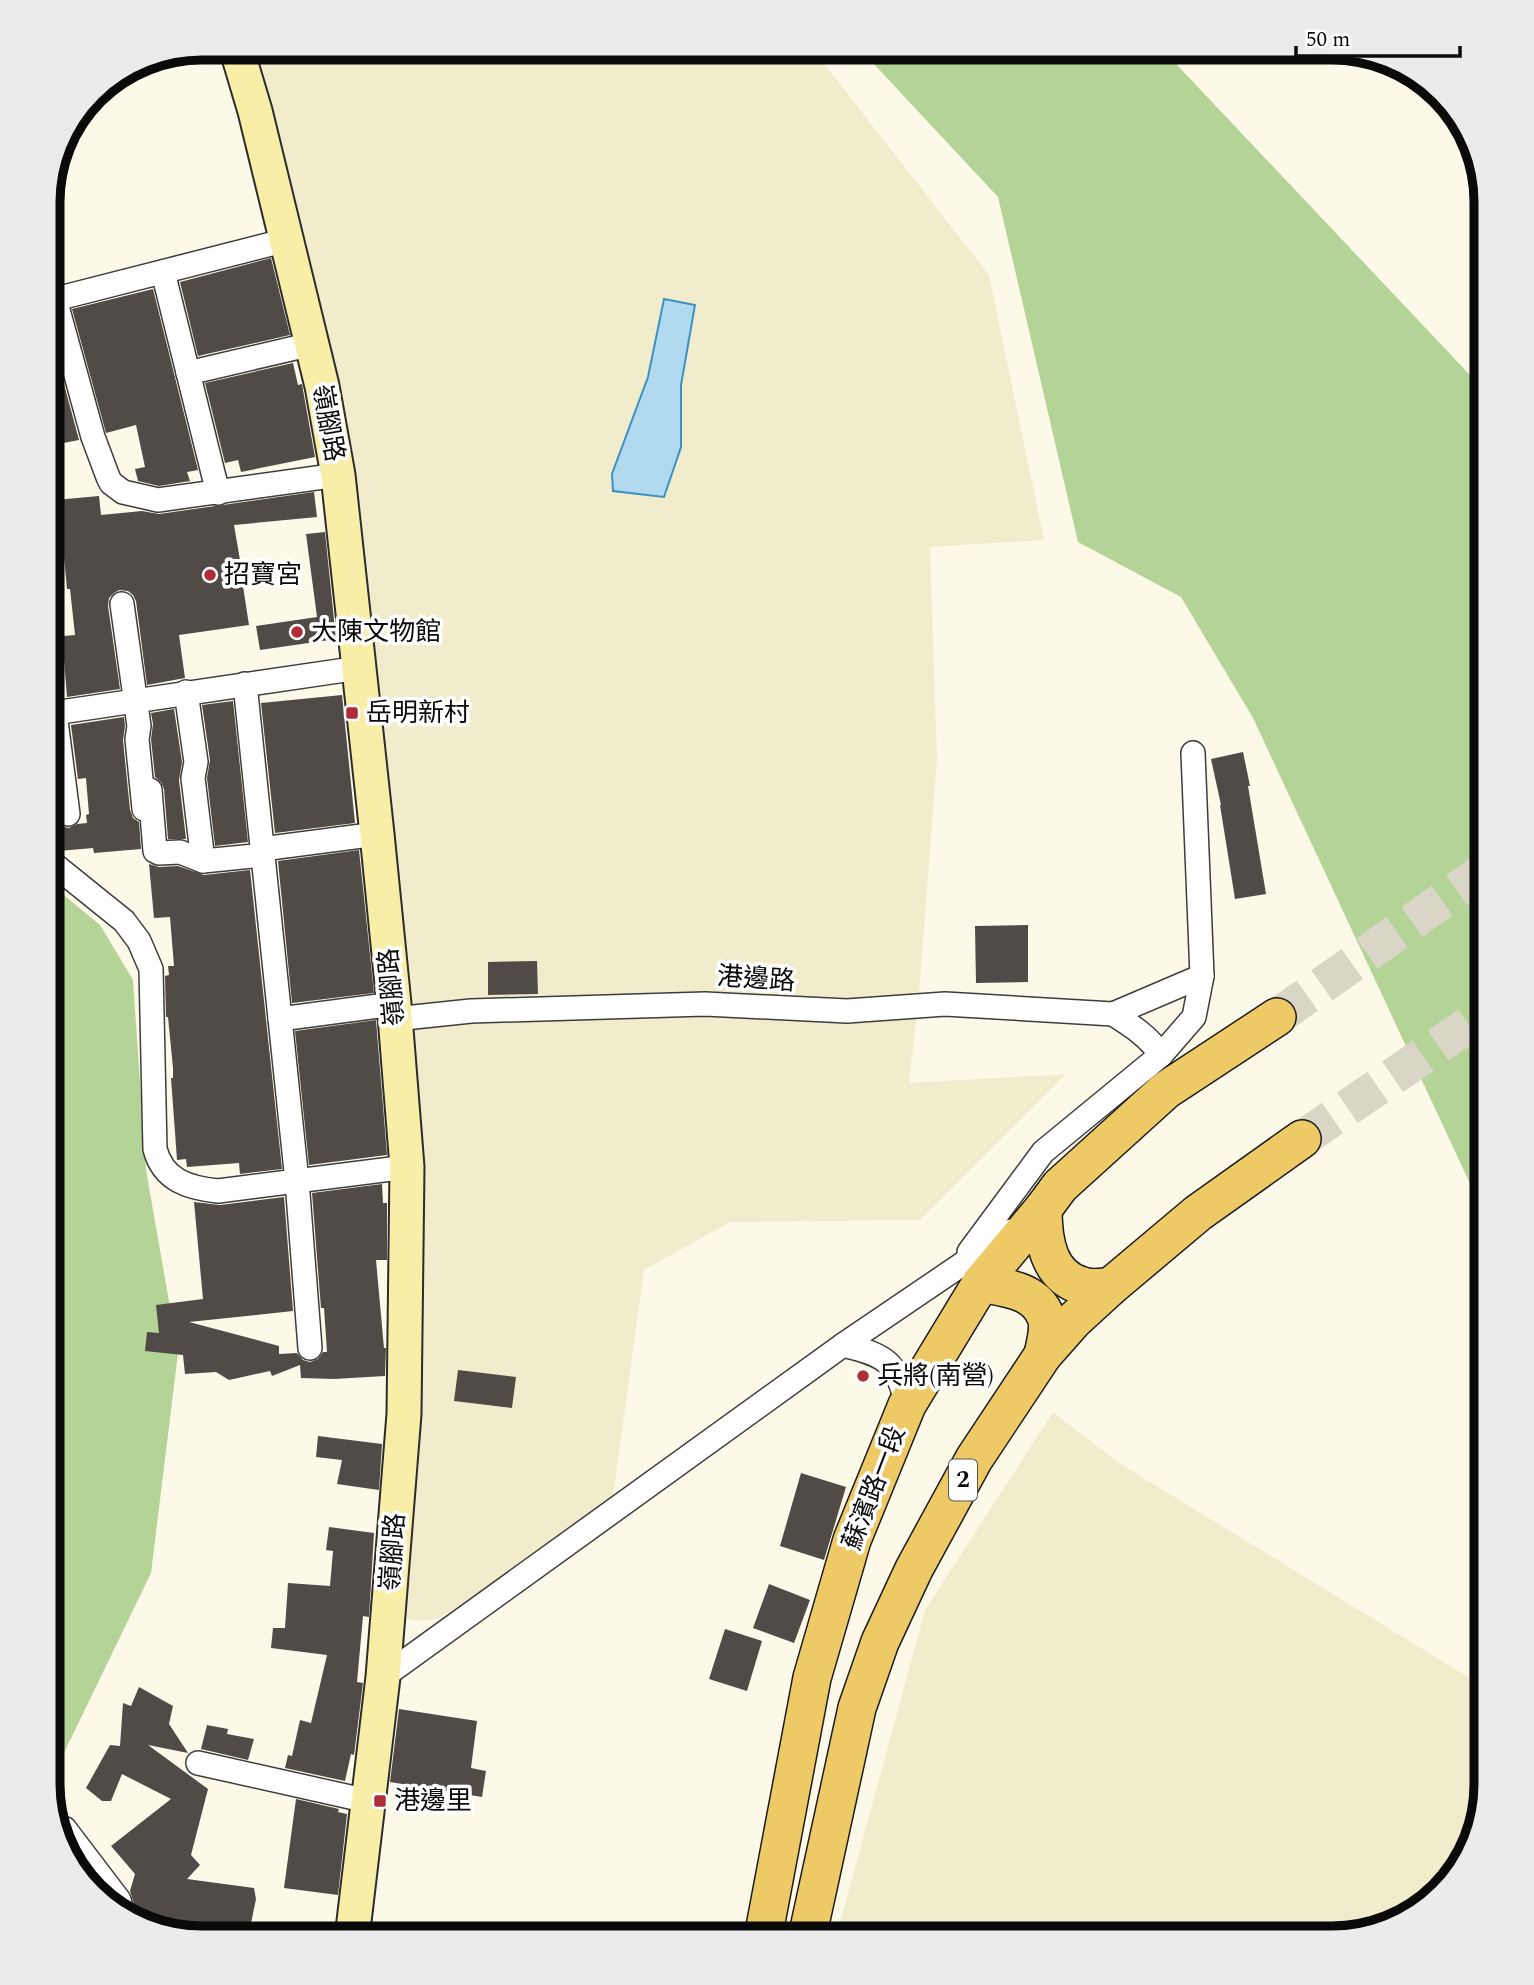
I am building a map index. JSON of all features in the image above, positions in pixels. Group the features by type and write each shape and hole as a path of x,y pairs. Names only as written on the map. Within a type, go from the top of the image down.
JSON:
{"main road":[{"name":"蘇濱路一段","path":"765,1926 811,1678 852,1540 907,1405 970,1274 1043,1209 1060,1186 1166,1090 1277,1017"},
{"name":"2","path":"810,1926 857,1708 880,1642 914,1569 974,1459 1043,1355 1074,1320 1198,1213 1302,1139"},
{"path":"1043,1209 1043,1230 1054,1266 1067,1280 1085,1287 1110,1287"},
{"path":"970,1274 1034,1298 1047,1318 1043,1355"}],"street":[{"name":"嶺腳路","path":"240,60 255,111 312,344 329,417 338,475 377,834 407,1167 404,1414 383,1677 353,1926"},
{"path":"60,298 287,240"},
{"path":"163,272 218,493"},
{"path":"60,329 93,437 111,483 123,492 159,500 338,475"},
{"path":"188,373 312,344"},
{"path":"122,604 139,726 137,738 144,809"},
{"path":"60,712 359,668"},
{"path":"245,684 297,1181 310,1348"},
{"path":"186,692 196,762 193,778 203,861"},
{"path":"383,1677 843,1345 970,1274 1043,1152 1161,1055 1194,1017 1202,976 1193,753"},
{"path":"60,766 68,814"},
{"path":"149,770 155,851 159,853 180,852 203,861 377,834"},
{"path":"60,869 124,921 139,941 151,969 155,1149 158,1161 174,1179 202,1189 218,1191 407,1167"},
{"path":"1113,1014 1202,976"},
{"name":"港邊路","path":"280,1019 394,1012 705,1004 847,1012 945,1004 1113,1014"},
{"path":"1113,1014 1143,1033 1161,1055"},
{"path":"843,1345 866,1350 886,1360 902,1381 907,1405"},
{"path":"198,1763 368,1801"},
{"path":"68,1833 117,1898"}],"shaded area":[{"path":"251,60 821,60 989,275 1044,540 930,547 937,759 919,994 909,1083 1066,1074 920,1220 730,1222 644,1270 613,1496 454,1609 438,1619 419,1621 399,1617 415,1428 346,442"},
{"path":"1053,1412 1119,1463 1474,1681 1474,1793 1472,1812 1460,1847 1439,1877 1412,1902 1396,1911 1361,1923 1333,1926 839,1926 925,1610"}],"green space":[{"path":"870,60 1172,60 1474,379 1474,1192 1253,718 1181,597 1078,542 998,197"},
{"path":"60,892 100,925 133,980 146,1170 178,1353 151,1573 60,1761"}],"water":[{"path":"664,299 695,305 681,385 681,447 664,497 613,491 612,474 648,377"}],"building":[{"path":"271,258 290,335 198,356 180,282"},
{"path":"153,289 198,470 187,472 190,481 159,486 138,481 135,469 145,467 136,425 106,433 72,309"},
{"path":"293,363 298,385 302,384 315,457 241,472 238,460 225,463 205,383"},
{"path":"60,370 79,440 60,444"},
{"path":"314,492 317,517 234,525 241,566 248,565 250,585 243,586 249,625 179,635 185,678 147,685 136,601 128,591 119,590 114,593 109,598 108,606 120,689 67,697 64,660 60,660 60,636 75,635 63,546 60,547 60,500 99,496 101,515 142,511 159,514"},
{"path":"325,532 336,639 260,650 256,626 317,617 306,534"},
{"path":"342,695 355,823 275,833 261,703"},
{"path":"233,701 248,842 215,846 207,778 210,760 202,705"},
{"path":"174,709 182,762 179,780 186,839 168,839 164,789 155,777 151,739 151,713"},
{"path":"124,717 123,740 130,810 133,818 139,822 141,849 94,853 93,848 60,851 60,826 69,828 87,823 86,815 89,814 86,778 78,779 71,725"},
{"path":"1243,752 1266,894 1235,899 1211,759"},
{"path":"359,850 374,993 292,1003 278,861"},
{"path":"149,864 159,867 178,866 204,875 250,870 282,1169 240,1174 239,1163 187,1167 186,1159 177,1160 171,1078 173,1068 166,1017 165,976 169,975 168,966 174,966 170,917 154,918"},
{"path":"1028,925 1028,982 976,983 975,926"},
{"path":"537,961 538,994 488,995 488,962"},
{"path":"376,1020 387,1155 309,1165 295,1031"},
{"path":"382,1184 383,1203 387,1203 387,1260 376,1260 386,1348 385,1376 301,1378 300,1365 272,1376 270,1371 229,1380 216,1372 185,1374 183,1355 145,1351 147,1332 159,1333 156,1305 203,1299 194,1202 220,1205 284,1197 293,1311 189,1322 279,1346 279,1354 297,1353 303,1360 310,1362 318,1359 323,1352 327,1352 312,1193"},
{"path":"458,1370 516,1377 512,1408 454,1401"},
{"path":"318,1436 382,1444 379,1490 337,1484 342,1460 316,1457"},
{"path":"801,1473 846,1487 824,1560 780,1546"},
{"path":"329,1527 374,1533 369,1617 363,1616 357,1682 363,1683 354,1755 351,1754 345,1781 285,1768 288,1755 292,1756 300,1720 311,1723 327,1655 271,1648 273,1628 285,1628 288,1583 330,1586 333,1551 326,1550"},
{"path":"769,1584 810,1600 794,1643 753,1628"},
{"path":"725,1629 762,1641 747,1691 709,1679"},
{"path":"139,1687 173,1706 169,1724 188,1753 148,1745 208,1789 191,1855 200,1865 187,1879 254,1888 256,1899 250,1926 183,1924 164,1921 136,1910 130,1891 135,1874 111,1846 171,1799 122,1774 111,1801 102,1801 86,1788 110,1745 120,1746 123,1703 131,1706"},
{"path":"399,1709 477,1721 471,1768 486,1771 482,1797 390,1782"},
{"path":"207,1725 228,1729 227,1734 254,1739 248,1760 201,1749"},
{"path":"296,1799 339,1809 338,1812 347,1814 338,1895 284,1888"}],"tunnel":[{"path":"1277,1017 1474,878"},
{"path":"1302,1139 1474,1021"}],"place":[{"name":"招寶宮","path":"210,575"},
{"name":"大陳文物館","path":"297,632"},
{"name":"岳明新村","path":"352,713"},
{"name":"兵將(南營)","path":"863,1376"},
{"name":"港邊里","path":"380,1801"}]}
